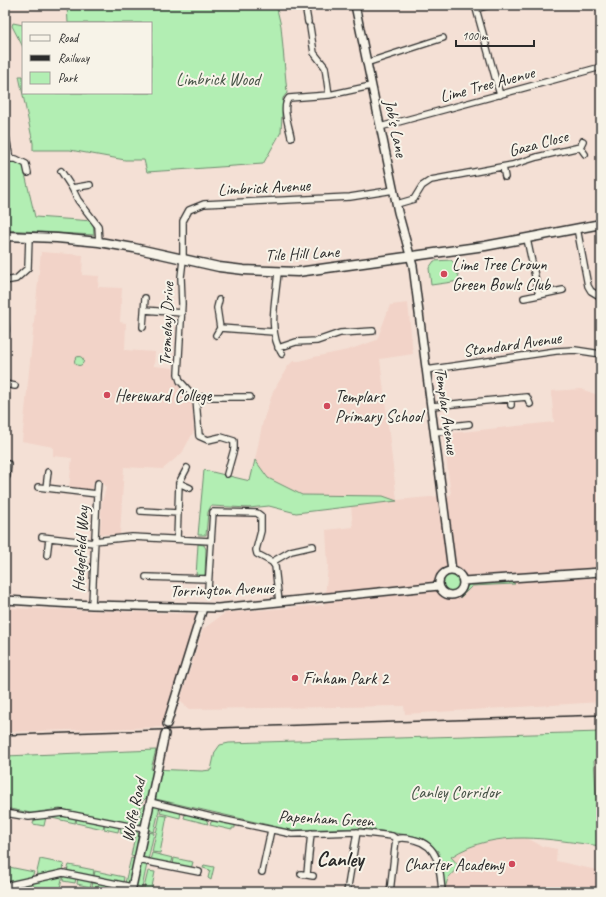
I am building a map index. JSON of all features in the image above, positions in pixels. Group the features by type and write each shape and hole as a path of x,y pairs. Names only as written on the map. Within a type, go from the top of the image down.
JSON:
{"main road":[{"name":"Tile Hill Lane","path":"5,236 99,242 134,248 183,260 244,270 278,272 312,270 410,257 527,239 601,224"}],"street":[{"path":"304,5 314,53 325,67 329,95"},
{"name":"Job's Lane","path":"355,5 371,86 410,257"},
{"path":"490,5 475,7 500,95"},
{"path":"366,63 443,38"},
{"name":"Lime Tree Avenue","path":"380,127 601,67"},
{"path":"291,137 285,108 287,99 292,96 329,95 371,86"},
{"path":"5,131 7,159 23,161 26,164 28,173"},
{"name":"Gaza Close","path":"580,147 583,141"},
{"name":"Gaza Close","path":"580,147 585,154"},
{"name":"Gaza Close","path":"397,204 414,199 422,186 431,180 503,167 536,157 580,147"},
{"name":"Gaza Close","path":"503,167 505,176"},
{"path":"61,171 78,200 98,226 99,242"},
{"path":"72,188 90,185"},
{"name":"Limbrick Avenue","path":"183,260 183,220 189,210 197,205 350,197 394,190"},
{"path":"577,228 588,286 591,291 601,297"},
{"path":"5,281 16,279 28,268 29,237"},
{"path":"527,239 539,295"},
{"name":"Templar Avenue","path":"410,257 414,272 432,406 452,571"},
{"name":"Tremelay Drive","path":"183,260 181,277 182,313 178,374 180,381 196,399"},
{"path":"278,272 274,332 278,348 282,354"},
{"path":"524,298 563,290"},
{"path":"143,327 145,298"},
{"path":"216,334 220,328 218,308 219,300"},
{"path":"210,308 218,308"},
{"path":"145,310 182,313"},
{"path":"5,322 6,330"},
{"path":"220,328 274,332"},
{"path":"278,348 296,342 317,340 340,333 373,331"},
{"name":"Standard Avenue","path":"426,370 556,351 575,350 601,354"},
{"path":"5,384 15,386"},
{"path":"227,474 234,449 234,441 221,437 208,440 199,436 196,399 201,397 250,397"},
{"path":"432,406 527,397 530,404"},
{"path":"511,398 511,405"},
{"path":"435,432 447,431 452,426 469,424"},
{"path":"5,476 7,476 8,464"},
{"path":"177,539 179,483 187,468"},
{"path":"46,488 48,472"},
{"name":"Hedgefield Way","path":"92,605 96,494 98,483"},
{"path":"179,483 190,488"},
{"name":"Hedgefield Way","path":"38,487 96,494"},
{"path":"141,510 178,513"},
{"path":"208,589 213,512 257,513 261,516 261,531 256,550 257,554 272,562 277,576 279,602"},
{"path":"42,537 49,539 94,542 132,537 210,541"},
{"path":"47,554 49,539"},
{"path":"272,562 291,551 313,546"},
{"path":"452,571 458,573 463,581 460,591 452,595 442,592 439,586 441,575 444,572 452,571"},
{"path":"463,581 601,572"},
{"path":"146,577 208,579"},
{"name":"Torrington Avenue","path":"5,600 92,605 203,608 238,607 439,586"},
{"path":"167,724 203,608"},
{"name":"Wolfe Road","path":"131,890 165,734"},
{"name":"Papenham Green","path":"150,802 292,834 357,832 392,836 396,839 403,837 419,841 430,848 439,862 442,892"},
{"path":"5,813 33,817 62,813 144,829"},
{"path":"262,872 271,830"},
{"path":"347,892 357,832"},
{"path":"311,833 304,874 313,876"},
{"path":"390,892 396,839"},
{"path":"138,860 200,872"},
{"path":"5,886 63,873 131,890"}],"shaded area":[{"name":"Hereward College","path":"41,252 83,255 82,275 99,276 98,287 122,288 120,322 126,323 125,350 155,352 154,366 173,368 175,380 181,390 192,400 194,431 182,453 163,469 124,467 120,535 100,534 102,501 106,488 103,482 93,482 92,488 89,490 69,488 72,458 53,456 53,447 22,441"},
{"path":"408,303 413,354 380,359 397,500 451,495 443,434 554,422 551,391 581,389 601,396 601,702 405,714 404,706 189,709 180,701 203,629 225,613 324,605 328,567 326,530 353,527 351,506 396,500 302,495 268,478 255,460 263,421 273,392 288,366 293,361 300,361 348,350 377,340 390,305"},
{"path":"5,608 198,614 164,727 5,732"},
{"name":"Charter Academy","path":"525,837 542,846 557,849 556,861 601,871 601,892 444,892 448,878 454,870 451,857 473,845 488,841"}],"green space":[{"name":"Limbrick Wood","path":"67,5 276,5 281,26 287,93 283,98 281,132 263,164 147,172 144,160 125,160 70,150 33,150 33,143 23,94 152,94 152,22 68,22"},
{"path":"13,23 22,25 22,45 12,26"},
{"name":"Limbrick Wood","path":"19,76 22,76 22,90"},
{"path":"5,162 21,162 24,164 35,217 93,221 94,235 5,230"},
{"name":"Lime Tree Crown Green Bowls Club","path":"451,260 455,264 460,281 431,285 429,268 434,261"},
{"path":"77,357 81,357 83,361 81,365 77,365 75,363 75,359"},
{"path":"255,460 268,478 302,495 383,496 397,501 296,513 269,506 249,508 211,506 208,512 206,535 198,535 204,470 250,481"},
{"path":"198,544 204,545 206,549 205,575 196,576"},
{"path":"452,574 458,577 461,583 458,589 452,592 446,589 443,583 446,577"},
{"path":"511,581 515,584 472,586 460,598 469,584"},
{"name":"Canley Corridor","path":"601,732 601,760 594,760 597,806 601,815 601,846 524,838 486,842 468,848 451,857 459,866 448,878 444,892 441,859 438,851 425,841 414,836 362,828 290,830 147,797 140,804 136,825 60,809 31,813 5,808 5,756 156,750 151,769 202,771 211,770 215,752 220,745 229,743"},
{"path":"147,803 142,822 137,826 141,807"},
{"path":"155,805 160,806 154,832 147,830 152,808"},
{"path":"162,806 181,812 180,818 160,813"},
{"path":"186,812 206,818 208,824 184,818"},
{"path":"59,815 76,818 75,823 47,817"},
{"path":"160,815 167,816 160,853 152,852"},
{"path":"46,817 44,826 33,824 34,820"},
{"path":"77,818 104,824 103,829 76,823"},
{"path":"216,820 235,824 235,828 232,828 232,830 210,825 211,822"},
{"path":"105,824 119,827 118,832 104,829"},
{"path":"121,828 134,830 133,836 120,833"},
{"path":"136,831 140,835 135,857 131,856"},
{"path":"147,832 154,833 148,860 142,856"},
{"path":"152,853 173,858 171,865 150,860"},
{"path":"131,858 135,859 130,880 125,883"},
{"path":"174,858 193,862 191,869 173,865"},
{"path":"40,859 64,864 63,870 36,876"},
{"path":"147,864 142,888 135,886 140,866"},
{"path":"69,865 94,870 93,876 67,871"},
{"path":"204,865 214,867 211,880 208,878 210,870 203,868"},
{"path":"9,867 34,872 32,877 5,883"},
{"path":"95,871 124,877 123,883 94,876"},
{"path":"148,871 155,872 151,892 143,892"},
{"path":"63,875 59,892 32,889 34,882"},
{"path":"64,875 76,878 75,883 63,881"},
{"path":"78,878 92,881 90,887 77,884"},
{"path":"93,881 122,887 121,892 92,887"},
{"path":"32,882 30,892 19,892 21,885"}],"railway":[{"path":"5,735 601,715"}],"place":[{"name":"Lime Tree Crown Green Bowls Club","path":"444,274"},
{"name":"Hereward College","path":"107,395"},
{"name":"Templars Primary School","path":"327,406"},
{"name":"Finham Park 2","path":"295,678"},
{"name":"Charter Academy","path":"512,864"}],"district":[{"name":"Canley","path":"340,859"}]}
